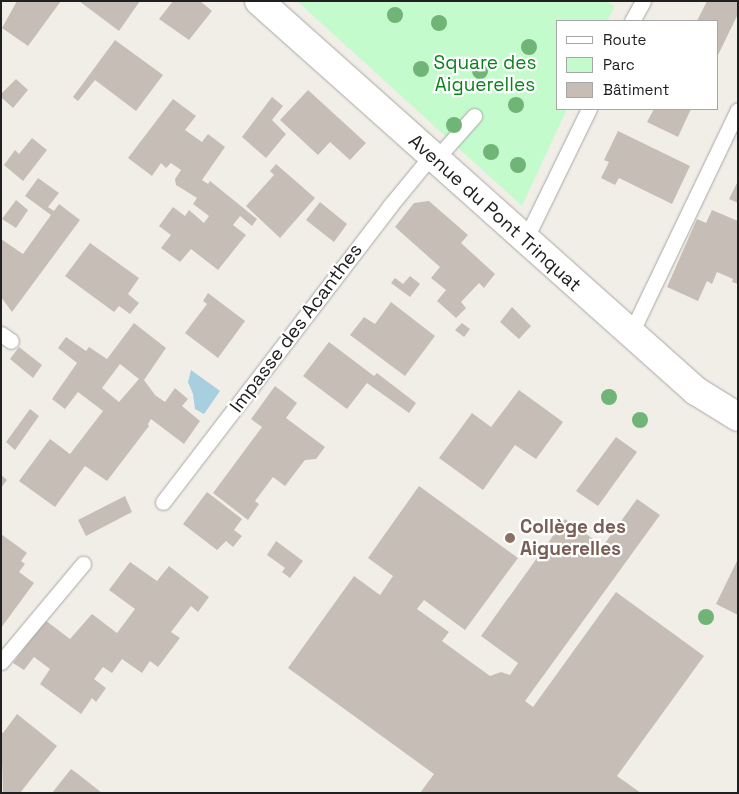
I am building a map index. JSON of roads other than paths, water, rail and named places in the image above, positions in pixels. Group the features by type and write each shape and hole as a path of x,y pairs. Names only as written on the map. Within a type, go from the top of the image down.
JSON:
{"street":[{"name":"Avenue du Pont Trinquat","path":"260,1 696,392 738,417"}],"lane":[{"path":"632,20 642,1"},
{"path":"525,240 589,110"},
{"path":"631,333 738,110"},
{"name":"Impasse des Acanthes","path":"163,502 389,207 474,116"},
{"path":"1,662 83,564"}],"water":[{"path":"191,370 220,391 204,414 195,409 193,394 188,382"}],"place":[{"name":"Collège des Aiguerelles","path":"510,538"}],"park label":[{"name":"Square des Aiguerelles","path":"485,74"}]}
